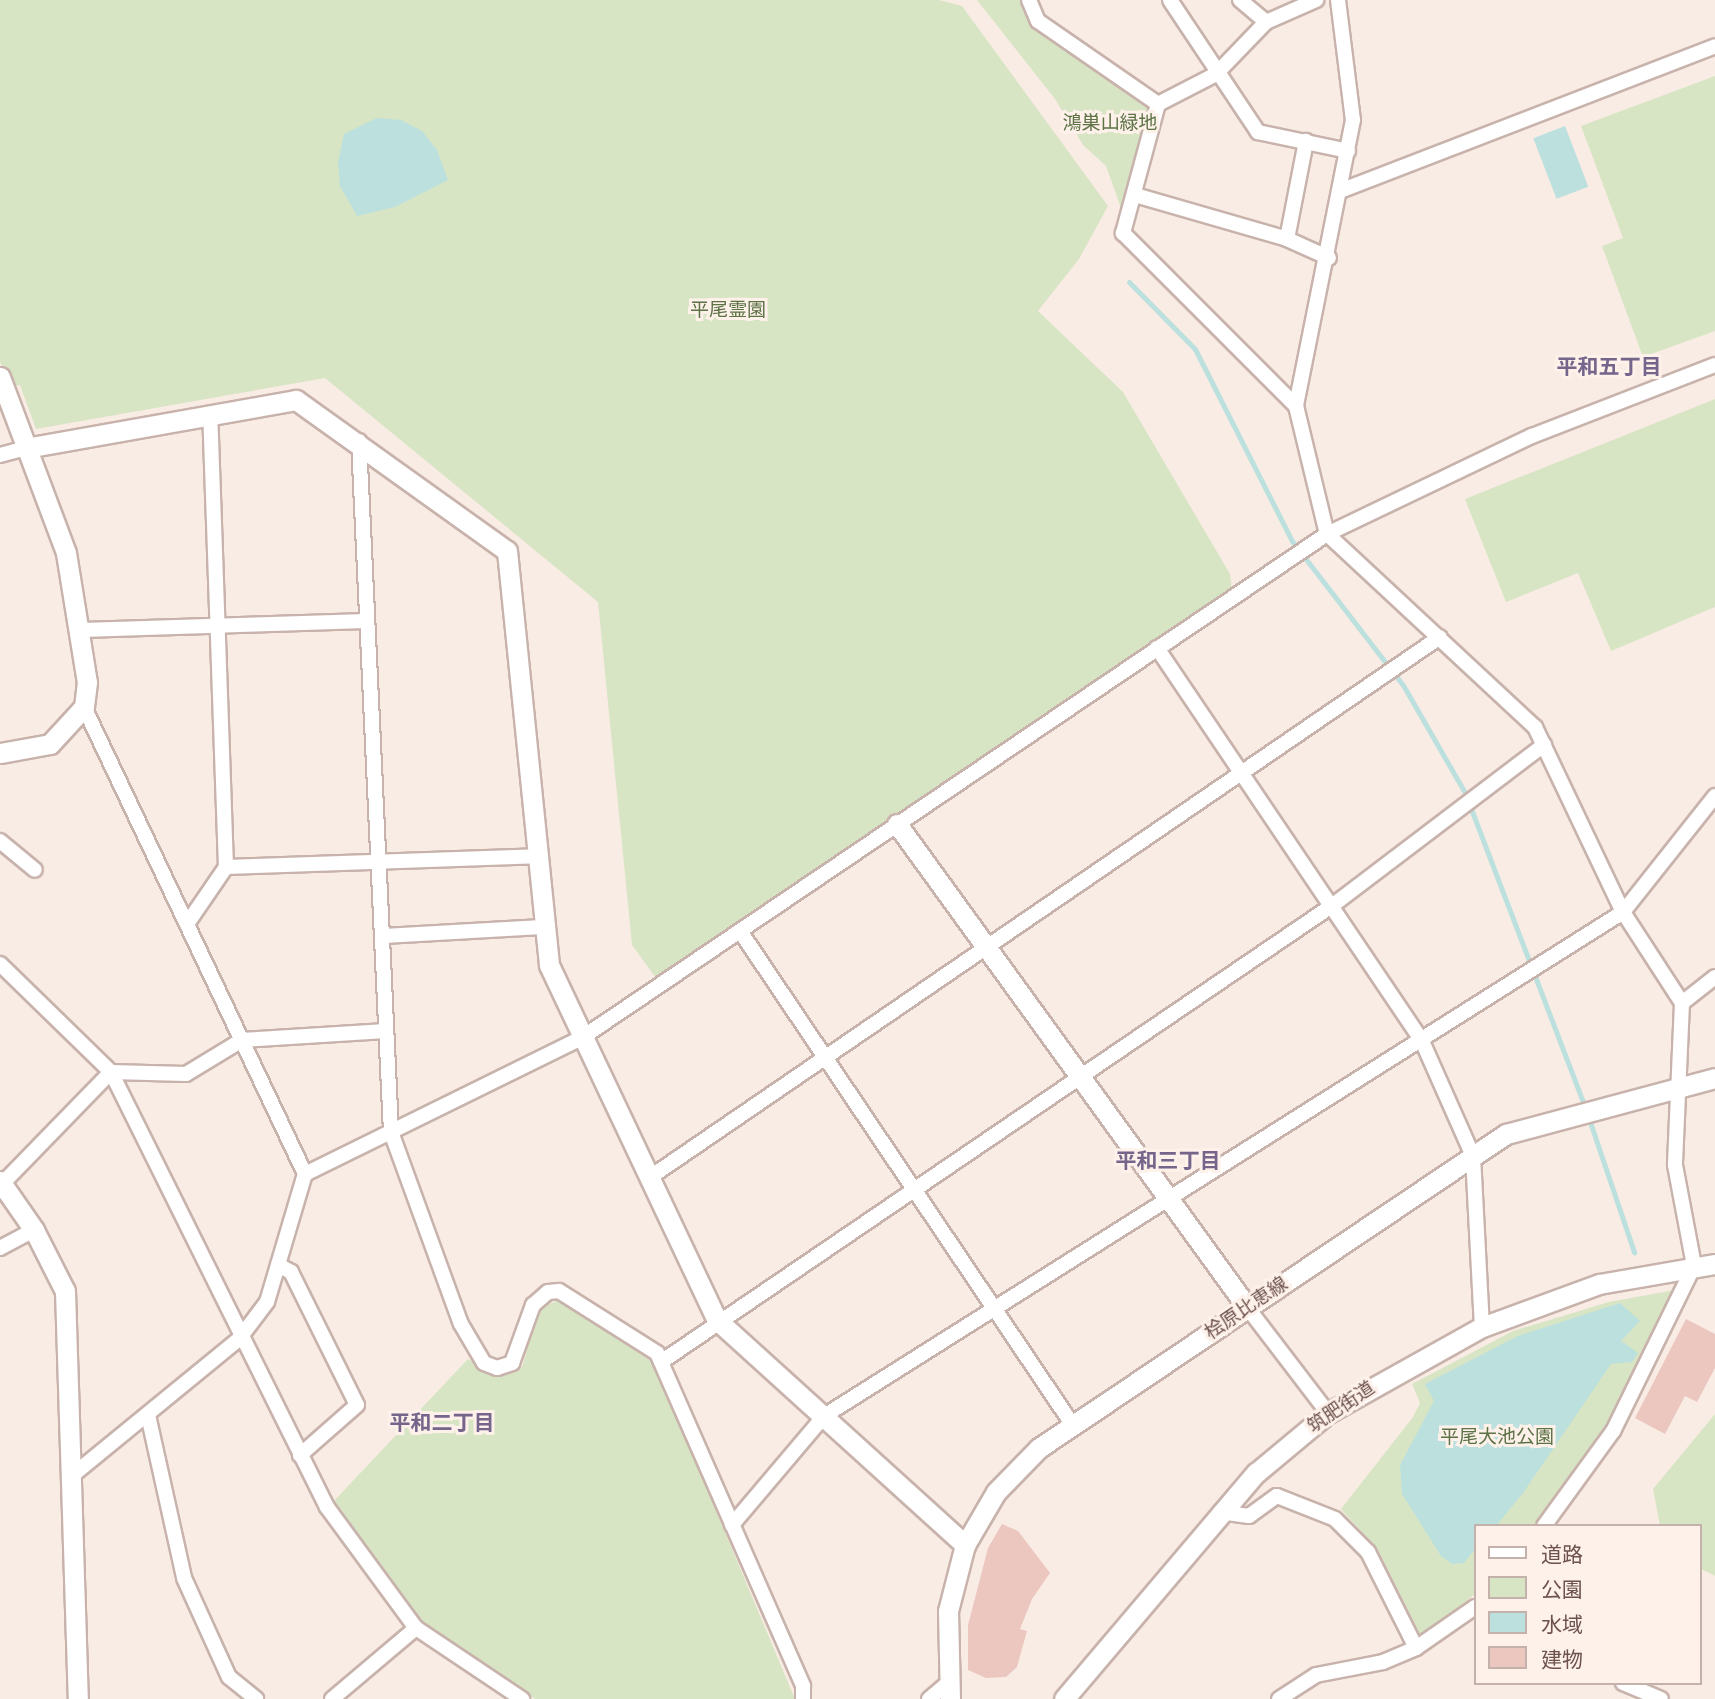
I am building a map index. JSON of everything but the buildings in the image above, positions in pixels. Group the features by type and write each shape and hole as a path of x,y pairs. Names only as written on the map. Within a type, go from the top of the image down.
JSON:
{"street":[{"path":"1029,0 1038,21 1158,104"},
{"path":"1170,0 1216,74 1258,132 1348,151"},
{"path":"1240,0 1266,22"},
{"path":"1296,406 1123,233 1158,104 1216,74 1266,22 1317,0"},
{"path":"1338,0 1353,120 1329,258 1296,406 1326,534 1535,727 1623,912 1682,1003 1675,1165 1694,1266 1613,1431 1545,1524"},
{"path":"1340,191 1715,46"},
{"path":"1287,239 1306,141"},
{"path":"1135,195 1287,239 1329,258"},
{"path":"305,1174 583,1037 1326,534 1532,436 1715,365"},
{"path":"0,377 66,553 81,630 84,707 305,1174 267,1302 239,1339 74,1474"},
{"path":"0,455 26,448 296,400 358,440 507,551 549,965 717,1321 965,1545"},
{"path":"187,924 226,867 210,417"},
{"path":"358,440 391,1132 461,1325 484,1363 497,1368 512,1363 533,1305 548,1292 559,1291 657,1353 803,1686 803,1699"},
{"path":"81,630 367,621"},
{"path":"649,1178 1440,637"},
{"path":"1157,648 1244,771 1422,1041 1473,1156 1482,1327"},
{"path":"0,753 50,744 84,707"},
{"path":"662,1363 717,1321 1333,905 1544,745"},
{"path":"732,1525 824,1416 993,1308 1169,1201 1623,912 1715,796"},
{"path":"897,824 1169,1201 1328,1413"},
{"path":"0,841 35,870"},
{"path":"226,867 537,856"},
{"path":"382,936 544,927"},
{"path":"740,931 1072,1424"},
{"path":"0,964 111,1072 239,1339 327,1507 416,1628 522,1699"},
{"path":"1682,1003 1715,977"},
{"path":"78,1699 74,1474 65,1291 34,1230 1,1182 111,1072 186,1074 243,1040 386,1031"},
{"name":"桧原比恵線","path":"949,1691 948,1611 965,1545 996,1492 1039,1448 1506,1134 1715,1078"},
{"path":"0,1248 34,1230"},
{"name":"筑肥街道","path":"1064,1699 1220,1512 1256,1473 1328,1413 1482,1327 1599,1284 1715,1264"},
{"path":"278,1265 290,1272 357,1405 300,1455"},
{"path":"148,1415 184,1578 229,1677 256,1699"},
{"path":"1220,1512 1249,1516 1277,1496 1335,1519 1368,1552 1416,1648"},
{"path":"1279,1699 1316,1675 1383,1662 1416,1648 1474,1608"},
{"path":"332,1699 416,1628"},
{"path":"1628,1685 1661,1699"},
{"path":"929,1699 949,1691"}],"green space":[{"name":"平尾霊園","path":"0,0 939,0 962,6 1108,206 1079,259 1038,311 1123,392 1230,574 1232,589 656,978 632,945 598,602 325,378 36,429 20,385 11,386 0,362"},
{"name":"鴻巣山緑地","path":"977,0 1021,0 1035,29 1147,103 1150,114 1122,211 1106,166 1083,145 1055,99"},
{"path":"1715,76 1715,331 1643,357 1602,246 1623,238 1581,126"},
{"path":"1715,399 1715,607 1611,651 1578,573 1506,602 1465,499"},
{"name":"平尾大池公園","path":"1675,1290 1605,1433 1537,1524 1474,1524 1474,1595 1419,1639 1377,1549 1341,1509 1413,1417 1420,1403 1412,1384 1513,1331 1609,1302"},
{"path":"560,1299 654,1363 795,1699 535,1699 426,1627 332,1503 468,1359 494,1375 522,1367 539,1309"},
{"path":"1715,1414 1715,1576 1701,1569 1701,1524 1660,1524 1653,1489"}],"water":[{"path":"377,118 401,120 422,131 437,150 448,180 395,207 357,216 340,186 338,162 344,134"},
{"path":"1565,126 1588,187 1557,199 1533,138"},
{"path":"1620,1303 1640,1321 1621,1341 1638,1353 1632,1362 1611,1364 1523,1493 1498,1524 1474,1524 1474,1550 1464,1563 1452,1564 1441,1556 1402,1494 1400,1465 1434,1401 1425,1384 1518,1336"}],"waterway":[{"path":"1129,282 1195,349 1292,541 1403,685 1465,793 1585,1107"},
{"path":"1588,1116 1634,1252"}],"district":[{"name":"平和五丁目","path":"1609,367"},
{"name":"平和三丁目","path":"1168,1161"},
{"name":"平和二丁目","path":"442,1423"}]}
